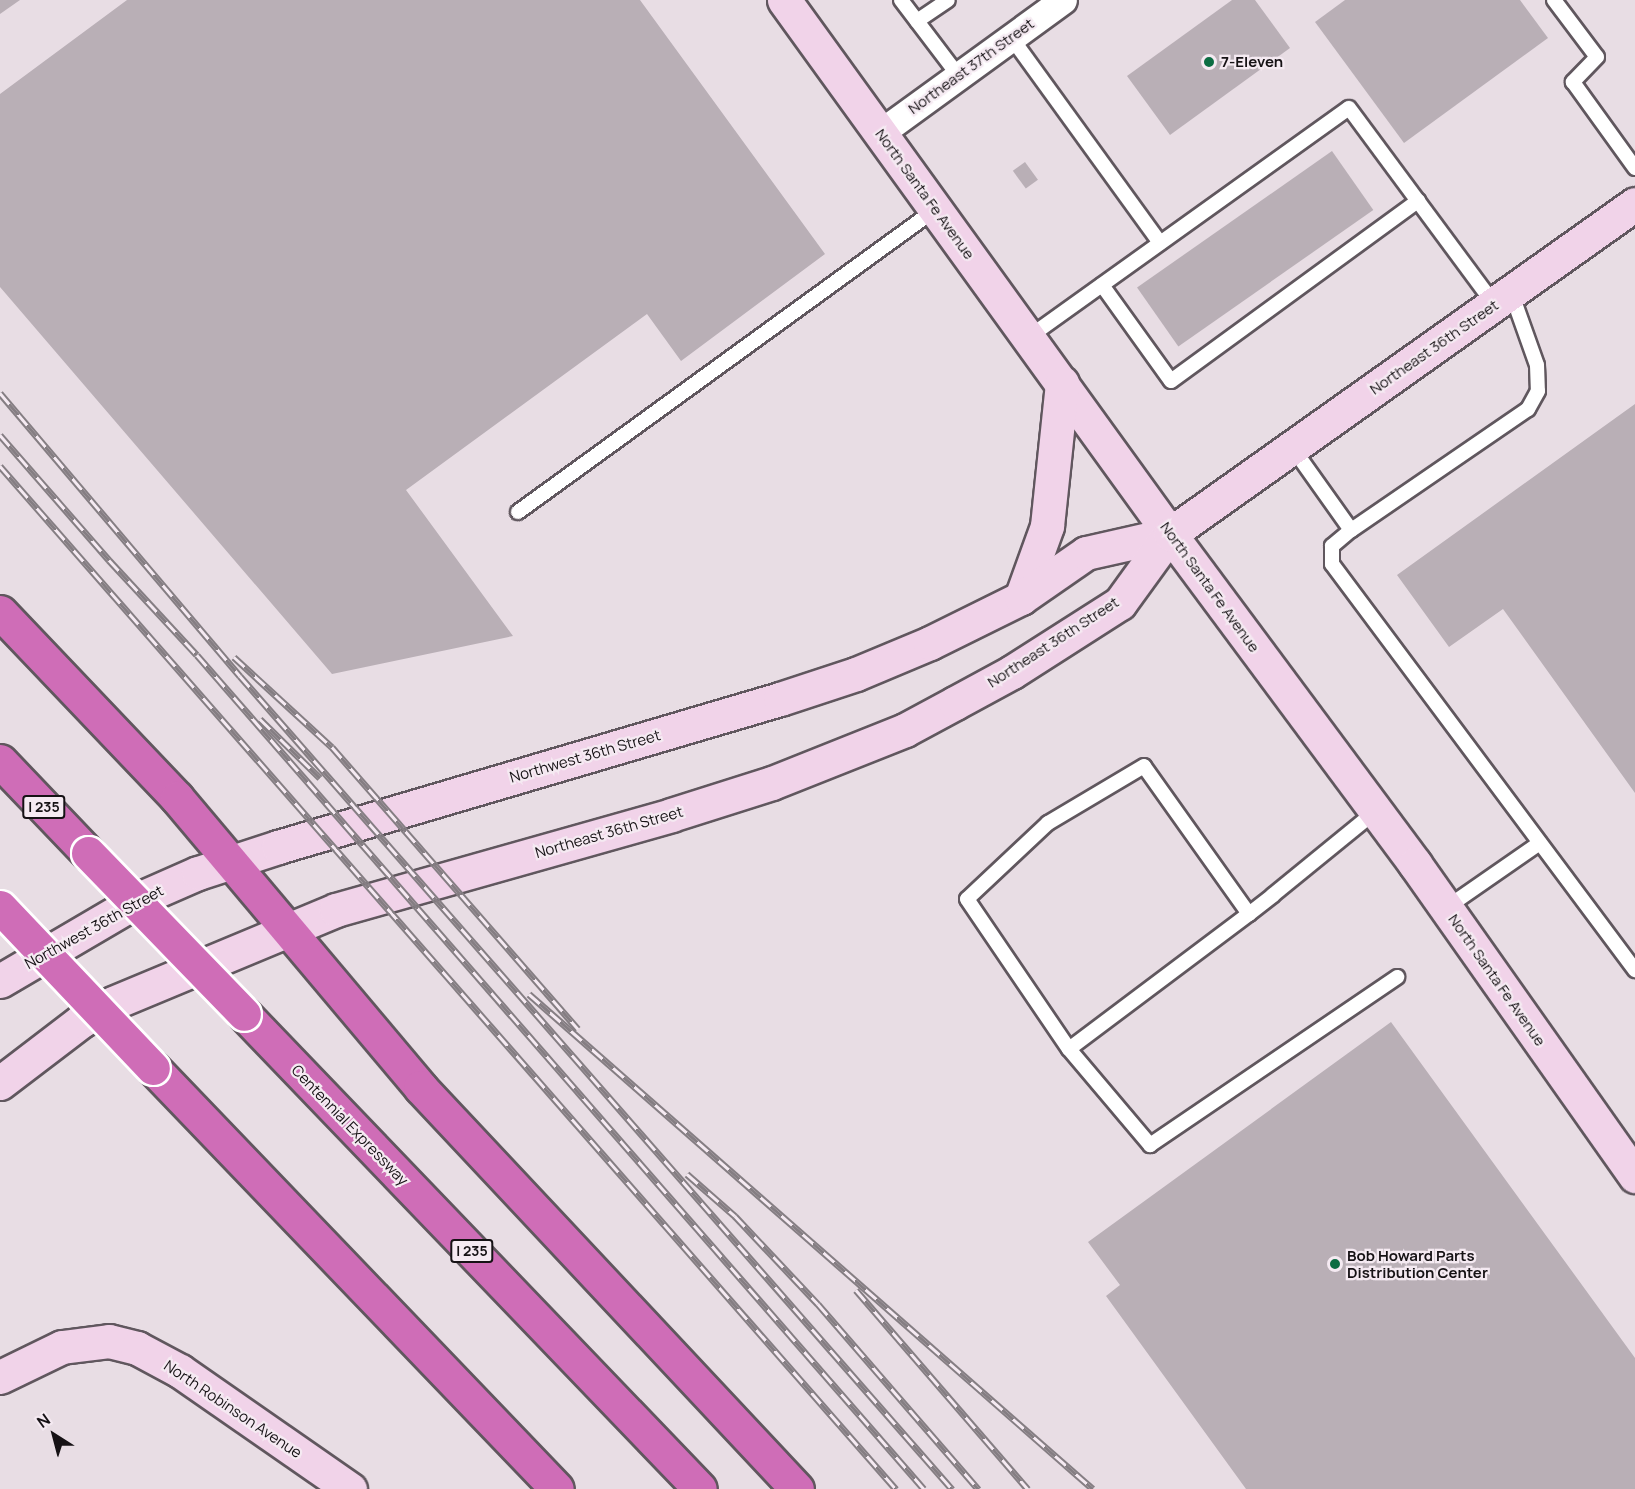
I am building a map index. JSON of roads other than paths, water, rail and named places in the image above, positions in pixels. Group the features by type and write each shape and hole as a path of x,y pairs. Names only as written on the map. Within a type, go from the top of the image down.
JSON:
{"highway":[{"path":"0,612 177,798 420,1087 797,1489"},
{"name":"Centennial Expressway","path":"0,762 700,1489"},
{"path":"0,907 557,1489"}],"main road":[{"name":"North Santa Fe Avenue","path":"784,0 1170,534 1376,811 1635,1176"},
{"name":"Northeast 36th Street","path":"288,930 372,900 671,815 761,786 905,730 1012,672 1120,603 1170,534 1635,204"},
{"path":"1021,598 1047,525 1062,383"},
{"name":"Northwest 36th Street","path":"0,981 143,897 230,861 780,699 855,674 919,647 1021,598 1086,553 1170,534"},
{"path":"0,1083 81,1021 113,1003 288,930"},
{"name":"North Robinson Avenue","path":"0,1377 62,1347 109,1341 137,1348 180,1371 350,1489"}],"street":[{"name":"Northeast 37th Street","path":"880,133 1011,37 1052,3"}],"lane":[{"path":"901,0 958,75"},
{"path":"917,21 948,0"},
{"path":"1554,0 1597,57 1573,82 1635,168"},
{"path":"1011,37 1160,243"},
{"path":"1029,337 1350,108 1418,201 1503,298 1537,365 1538,392 1528,409 1332,546 1332,564 1635,970"},
{"path":"1102,285 1171,381 1418,201"},
{"path":"518,512 936,209"},
{"path":"1292,447 1352,530"},
{"path":"1249,914 1144,766 1048,823 967,900 1069,1049 1150,1145 1396,977"},
{"path":"1069,1049 1249,914 1376,811"},
{"path":"1446,908 1540,843"}],"railway":[{"path":"0,393 240,676 952,1489"},
{"path":"0,435 109,560 197,655 924,1489"},
{"path":"0,466 896,1489"},
{"path":"234,657 332,747 578,1029"},
{"path":"260,719 320,778"},
{"path":"529,994 1093,1489"},
{"path":"687,1174 735,1216 818,1304 978,1489"},
{"path":"856,1290 1028,1489"}],"place":[{"name":"7-Eleven","path":"1209,62"},
{"name":"Bob Howard Parts Distribution Center","path":"1335,1264"}]}
